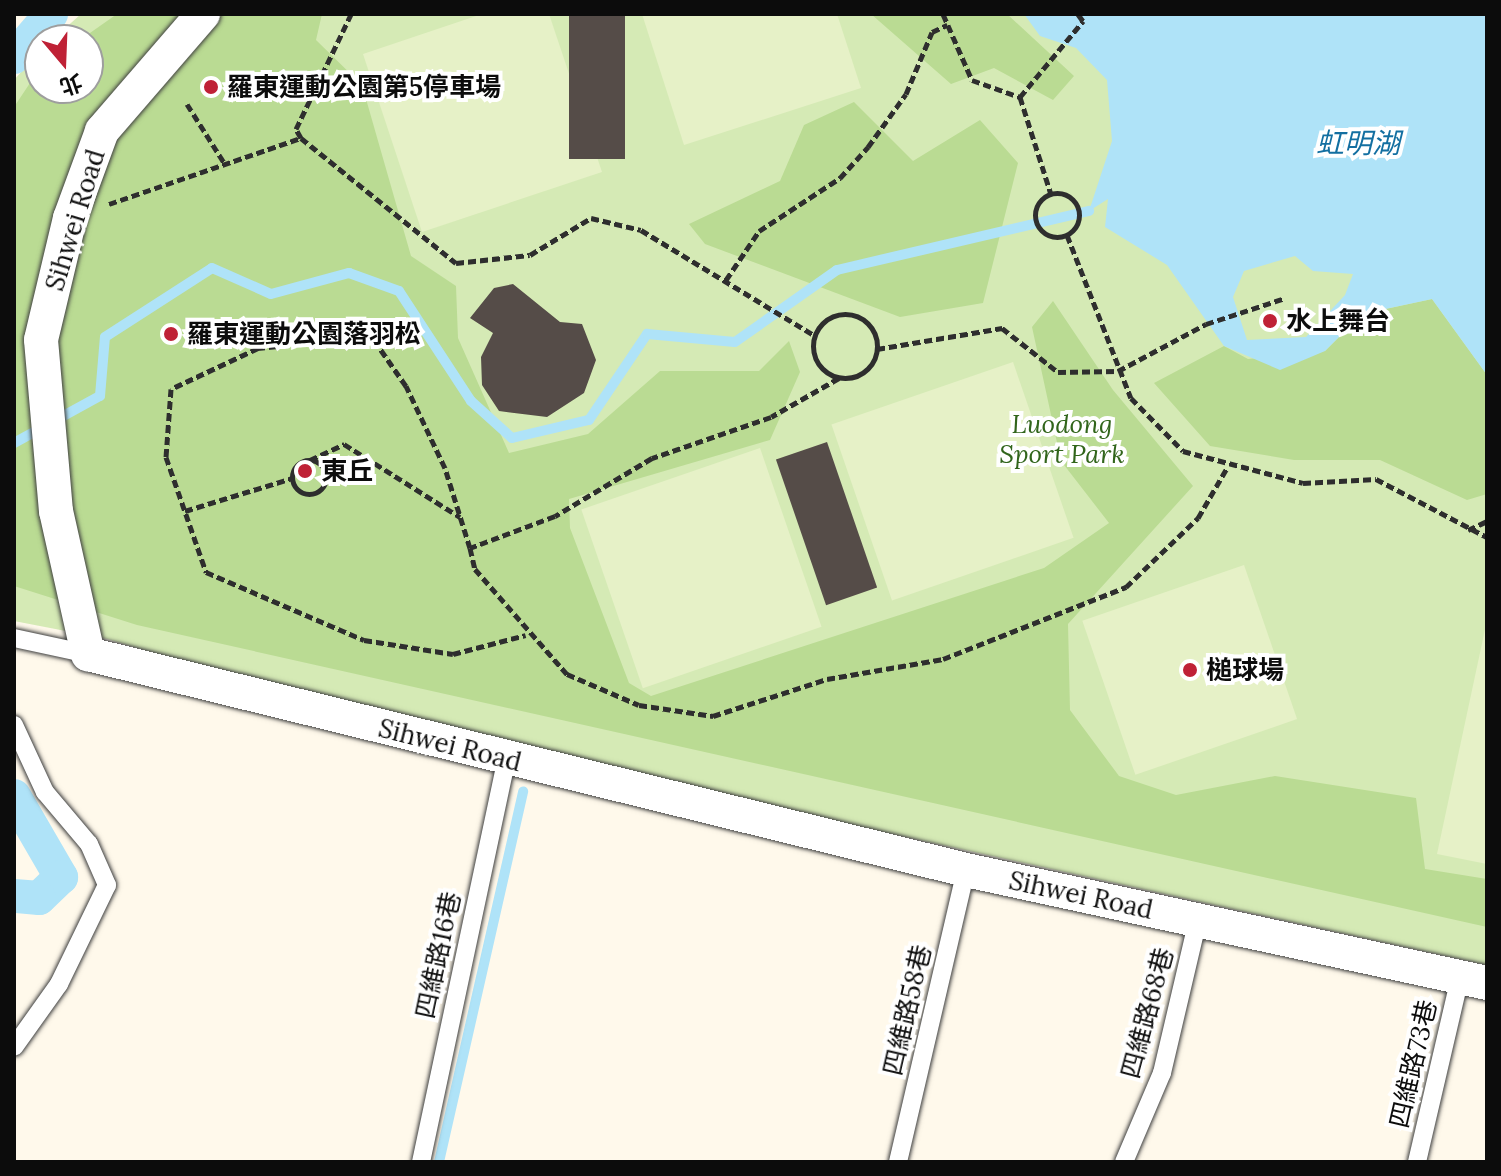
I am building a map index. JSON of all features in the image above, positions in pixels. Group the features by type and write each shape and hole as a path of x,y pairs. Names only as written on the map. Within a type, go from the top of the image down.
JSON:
{"street":[{"name":"Sihwei Road","path":"203,14 102,131 70,218 41,340 56,511 88,654 966,870 1474,980"}],"lane":[{"path":"14,638 88,654"},
{"path":"14,725 45,792 89,844 107,885 59,984 14,1047"},
{"name":"四維路16巷","path":"421,1162 507,759"},
{"name":"四維路58巷","path":"898,1162 966,870"},
{"name":"四維路68巷","path":"1124,1162 1162,1073 1198,920"},
{"name":"四維路73巷","path":"1417,1162 1474,980"}],"path":[{"path":"351,14 296,129 301,138 456,263 530,255 591,218 641,230 814,335"},
{"path":"943,14 972,80 1020,97"},
{"path":"1020,97 1060,53 1083,21 1078,14"},
{"path":"726,280 759,231 840,178 868,147 906,94 932,32 947,25"},
{"path":"1020,97 1051,194"},
{"path":"187,104 225,164"},
{"path":"70,218 301,138"},
{"path":"1051,194 1036,208 1036,222 1052,236 1067,235"},
{"path":"1051,194 1076,204 1079,218 1067,235"},
{"path":"1067,235 1118,371 1150,425 1183,451 1227,468 1303,483 1376,479 1468,530 1487,537"},
{"path":"877,349 1002,328 1058,372 1118,371 1206,324 1285,298"},
{"path":"470,548 555,516 652,458 786,411 839,378 868,368 877,349 872,328 856,315 834,315 814,335 814,359 839,378"},
{"path":"526,635 453,654 364,640 206,572 166,457 171,389 258,348 372,337 406,386 460,517 475,569 526,635 567,674 596,687 639,705 713,716 827,679 943,659 1126,587 1198,518 1227,468"},
{"path":"310,460 325,469 321,490 299,492 292,478 294,467 344,444 460,517"},
{"path":"185,511 292,478"},
{"path":"1468,530 1487,521"}],"green space":[{"name":"Luodong Sport Park","path":"81,14 1487,14 1487,965 402,726 107,639 14,621 14,80 24,69 24,104 104,104 104,24 70,24"},
{"path":"117,14 322,14 316,40 362,85 411,256 456,286 458,338 509,453 588,434 660,371 759,371 789,341 800,372 770,440 569,499 570,528 629,683 651,696 1044,568 1109,523 1061,461 1032,327 1053,301 1113,390 1193,486 1068,624 1070,710 1119,776 1176,795 1275,776 1416,798 1425,869 1487,879 1487,927 137,625 14,586 14,107 24,92 24,104 104,104 103,24"},
{"path":"482,14 549,14 602,172 422,232 363,54"},
{"path":"642,14 837,14 861,88 684,145"},
{"path":"871,14 1007,14 1074,76 1053,100 994,68 951,84"},
{"path":"854,102 913,161 980,120 1018,163 983,303 900,317 705,244 689,224 780,181 804,125"},
{"path":"1432,299 1487,375 1487,494 1467,500 1380,460 1294,460 1210,446 1154,383 1224,346 1248,359 1325,351 1362,314"},
{"path":"1013,362 1074,538 892,600 831,425"},
{"path":"760,448 822,627 643,688 581,510"},
{"name":"槌球場","path":"1244,565 1297,719 1135,775 1082,621"},
{"path":"1487,620 1487,864 1437,854"}],"water":[{"name":"虹明湖","path":"1024,14 1487,14 1487,375 1432,299 1362,314 1325,351 1280,370 1224,346 1167,265 1105,227 1108,199 1089,211 1112,141 1107,80 1076,48 1040,36","holes":["1295,256 1313,271 1353,274 1345,295 1306,337 1247,340 1233,297 1244,271"]}],"building":[{"path":"569,14 625,14 625,159 569,159"},
{"path":"513,284 560,322 582,324 596,360 584,393 547,417 499,411 482,385 481,357 493,333 470,318 494,288"},
{"path":"827,442 877,588 826,605 776,460"}],"waterway":[{"path":"14,57 51,14"},
{"path":"14,443 100,396 105,337 212,268 271,294 349,273 399,291 471,401 512,438 589,420 647,334 735,342 837,270 1089,211"},
{"path":"439,1162 523,791"},
{"path":"14,796 61,877 39,898 14,896"}],"place":[{"name":"羅東運動公園第5停車場","path":"211,87"},
{"name":"水上舞台","path":"1270,321"},
{"name":"羅東運動公園落羽松","path":"171,334"},
{"name":"東丘","path":"305,471"},
{"name":"槌球場","path":"1190,670"}]}
